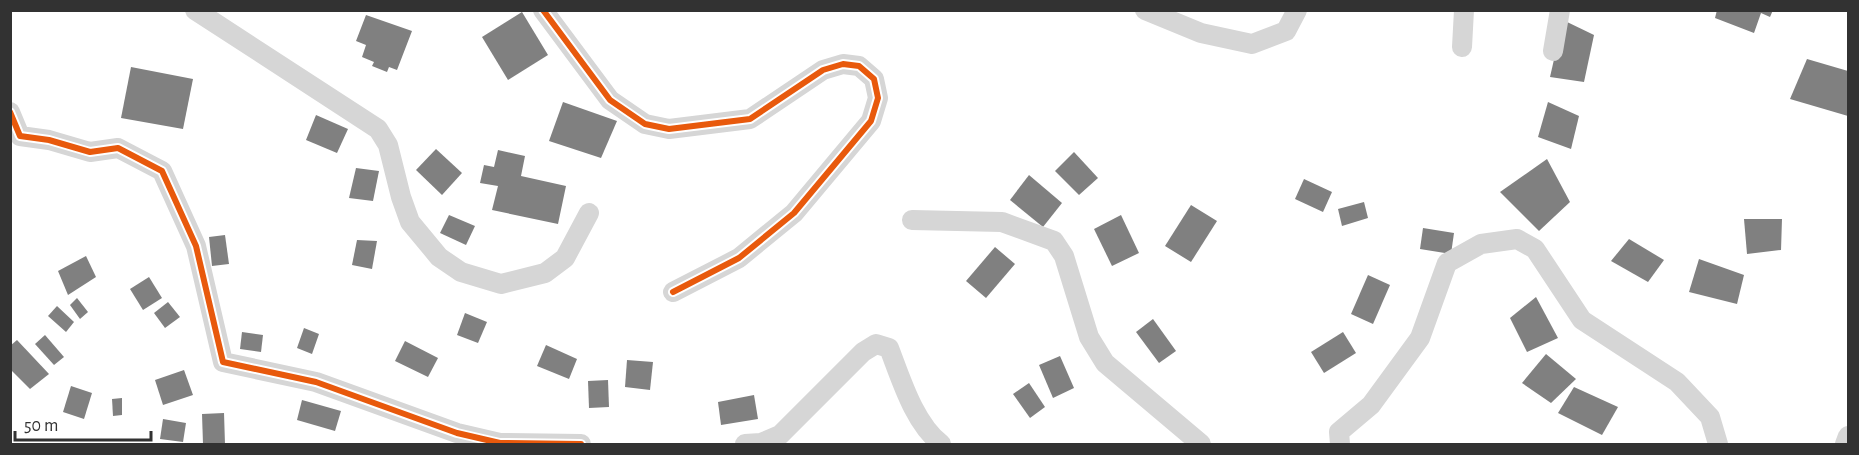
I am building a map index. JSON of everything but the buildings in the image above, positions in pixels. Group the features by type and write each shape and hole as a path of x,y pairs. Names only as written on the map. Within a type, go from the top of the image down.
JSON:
{"street":[{"path":"195,10 378,129 387,145 410,222 439,257 461,272 501,284 544,273 565,258 590,213"},
{"path":"543,10 610,99 645,124 669,129 750,118 823,70 843,64 859,66 874,80 878,98 871,121 794,213 739,258 673,292"},
{"path":"1145,10 1201,33 1252,44 1286,31 1297,10"},
{"path":"1462,47 1464,10"},
{"path":"1553,51 1560,10"},
{"path":"10,111 20,136 49,140 90,152 118,148 162,171 196,246 223,362 316,382 457,433 500,443 581,444"},
{"path":"912,220 1002,222 1054,241 1064,256 1089,337 1104,363 1201,444"},
{"path":"1340,444 1340,432 1371,405 1420,338 1447,263 1480,244 1517,239 1535,249 1582,320 1677,382 1710,417 1718,444"},
{"path":"745,444 761,443 780,435 863,352 876,344 889,348 912,405 934,439 941,444"},
{"path":"1845,444 1848,436"}],"cycle path":[{"path":"543,10 610,100 645,124 669,129 750,119 823,70 843,64 859,66 874,79 878,98 871,121 794,213 739,258 673,292"},
{"path":"10,112 20,136 49,140 90,152 118,148 162,171 196,246 223,362 316,382 457,433 500,443 581,444"}]}
